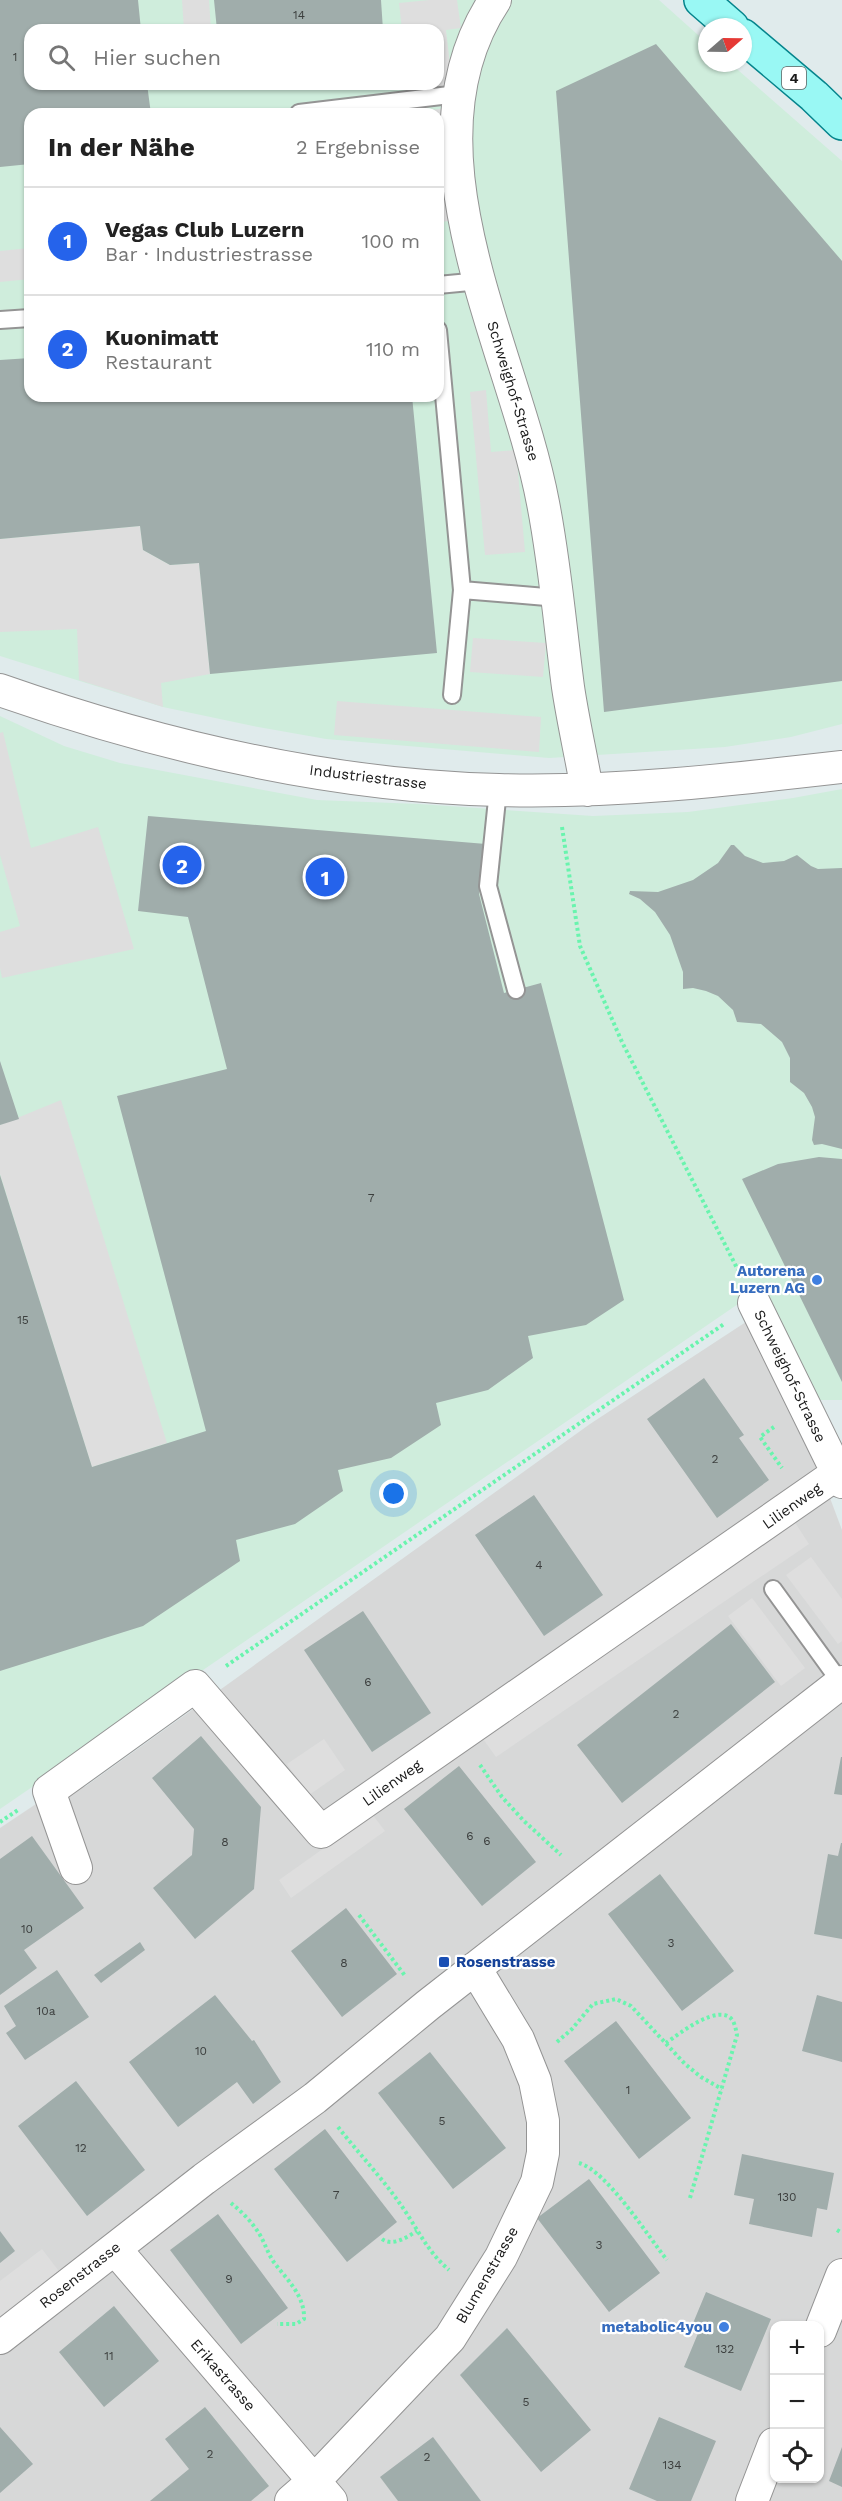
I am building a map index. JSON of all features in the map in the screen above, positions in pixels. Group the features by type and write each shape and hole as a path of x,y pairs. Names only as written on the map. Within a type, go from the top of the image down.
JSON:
{"main road":[{"path":"701,0 722,18"},
{"name":"4","path":"752,44 842,123"}],"street":[{"name":"Schweighof-Strasse","path":"495,0 471,44 458,94 457,173 465,225 533,457 543,502 558,598 568,688 587,790"},
{"name":"Industriestrasse","path":"0,690 79,718 204,750 332,775 498,790 587,790 698,784 842,767"},
{"name":"Industriestrasse","path":"746,778 842,750"},
{"name":"Schweighof-Strasse","path":"754,1303 840,1478"},
{"name":"Lilienweg","path":"195,1686 321,1832 840,1478"},
{"name":"Rosenstrasse","path":"0,2338 204,2179 315,2098 428,2005 841,1683"},
{"path":"76,1868 49,1791 195,1686"},
{"name":"Blumenstrasse","path":"312,2494 450,2338 501,2257 537,2182 543,2153 543,2121 535,2081 518,2039 475,1968"},
{"name":"Erikastrasse","path":"115,2249 312,2494"},
{"path":"823,2321 842,2275"},
{"path":"752,2501 770,2454"}],"lane":[{"path":"334,108 458,94"},
{"path":"444,284 480,281"},
{"path":"0,320 24,318"},
{"path":"444,395 462,590 452,695"},
{"path":"462,590 558,598"},
{"path":"498,790 488,886 516,990"},
{"path":"773,1589 841,1683"}],"path":[{"path":"195,1686 754,1303 621,1042 580,946 561,822"},
{"path":"459,1736 502,1797 570,1864 584,1883"},
{"path":"359,1915 428,2005"},
{"path":"526,2061 553,2046 572,2029 592,2004 616,1999 631,2006 685,2064 701,2077 722,2089"},
{"path":"666,2043 705,2018 718,2014 728,2016 738,2035 690,2198"},
{"path":"315,2098 404,2209 417,2231 440,2261 479,2292"},
{"path":"543,2153 587,2166 606,2181 667,2260"},
{"path":"204,2179 249,2220 272,2260 295,2287 304,2312 304,2319 296,2324 277,2324"},
{"path":"837,2230 842,2233"},
{"path":"382,2239 394,2242 417,2231"}],"shaded area":[{"path":"0,0 659,0 698,35 698,72 740,72 842,161 842,724 791,737 725,747 549,758 326,739 163,707 0,656"},
{"path":"182,0 209,0 211,24 184,24"},
{"path":"457,0 461,28 446,30 453,90 421,93 421,90 444,90 444,24 401,24 399,3"},
{"path":"452,107 450,221 444,222 444,108"},
{"path":"24,249 24,280 0,282 0,251"},
{"path":"486,390 491,452 516,450 525,552 485,555 470,392"},
{"path":"140,526 143,550 170,565 199,563 210,674 161,683 163,707 79,680 77,629 0,632 0,539"},
{"path":"473,638 546,643 543,677 470,672"},
{"path":"337,701 541,717 539,752 334,735"},
{"path":"0,716 64,746 120,763 317,800 419,804 593,816 688,812 842,789 842,1400 816,1400 741,1302 0,1809"},
{"path":"3,732 31,848 98,827 134,949 2,978 0,932 20,926 0,855 0,733"},
{"path":"61,1100 167,1443 92,1467 0,1174 0,1125"},
{"path":"752,1318 794,1402 842,1530 842,2501 0,2501 0,1828 36,1804 86,1786 590,1424"},
{"path":"792,1518 809,1544 496,1757 478,1732"},
{"path":"811,1557 842,1599 842,1641 838,1644 786,1575"},
{"path":"752,1598 805,1668 781,1686 728,1616"},
{"path":"324,1739 345,1770 309,1795 287,1764"},
{"path":"372,1814 385,1831 291,1898 279,1880"},
{"path":"42,2249 61,2274 0,2320 0,2281"}],"building":[{"path":"0,0 138,0 140,24 24,24 24,90 148,90 150,108 24,108 24,165 0,167"},
{"path":"214,0 381,0 383,24 216,24"},
{"path":"656,44 842,261 842,681 604,712 556,91"},
{"path":"24,358 24,402 413,402 437,653 210,674 199,563 170,565 143,550 140,526 0,539 0,360"},
{"path":"148,816 486,844 479,894 504,993 541,983 624,1300 586,1325 528,1336 533,1358 488,1390 436,1403 441,1425 391,1458 338,1470 343,1491 295,1524 236,1540 240,1561 143,1626 0,1671 0,1175 92,1467 206,1431 117,1096 227,1069 188,917 138,911"},
{"path":"731,845 734,845 745,856 763,863 784,861 797,855 818,869 842,868 842,1149 822,1144 814,1145 812,1140 815,1117 812,1107 804,1093 790,1082 790,1058 782,1042 761,1024 737,1022 733,1010 718,996 693,988 683,989 683,972 670,935 655,912 640,899 629,894 630,891 658,892 693,880 718,863"},
{"path":"0,1061 19,1119 0,1125"},
{"name":"Autorena Luzern AG","path":"819,1157 842,1159 842,1382 742,1179 778,1164"},
{"path":"704,1378 744,1435 739,1438 769,1480 717,1518 647,1419"},
{"path":"534,1495 603,1595 544,1636 475,1535"},
{"path":"363,1611 431,1713 372,1752 304,1650"},
{"path":"731,1624 775,1682 622,1803 577,1745"},
{"path":"201,1736 261,1807 254,1889 195,1939 153,1888 192,1855 194,1829 152,1778"},
{"path":"842,1757 842,1795 834,1794"},
{"path":"459,1766 536,1862 482,1906 404,1809"},
{"path":"32,1836 84,1908 24,1950 37,1968 0,1995 0,1859"},
{"path":"841,1843 842,1939 814,1934 828,1854 838,1856"},
{"path":"660,1874 734,1971 682,2011 608,1914"},
{"path":"346,1908 397,1974 342,2017 291,1951"},
{"path":"140,1942 145,1950 101,1983 94,1975"},
{"path":"57,1970 89,2017 25,2060 6,2033 16,2026 4,2006"},
{"path":"215,1995 252,2041 254,2040 281,2082 253,2104 237,2082 178,2127 129,2062"},
{"path":"817,1995 842,2002 842,2062 802,2051"},
{"path":"616,2021 691,2118 639,2159 564,2061"},
{"path":"430,2052 506,2148 453,2189 378,2093"},
{"path":"76,2081 145,2170 87,2216 18,2126"},
{"path":"325,2129 397,2222 347,2262 274,2169"},
{"path":"742,2154 834,2173 827,2210 817,2208 812,2237 749,2224 754,2199 734,2195"},
{"path":"589,2179 660,2273 609,2312 537,2218"},
{"path":"218,2214 288,2308 241,2344 170,2250"},
{"path":"0,2231 15,2251 0,2263"},
{"path":"706,2292 771,2319 741,2391 684,2367 699,2331 691,2328"},
{"path":"114,2306 159,2361 104,2407 59,2352"},
{"path":"507,2328 591,2430 541,2472 460,2375"},
{"path":"205,2407 269,2486 251,2501 150,2501 189,2469 165,2439"},
{"path":"659,2417 716,2441 691,2501 657,2501 629,2489"},
{"path":"0,2427 33,2464 0,2493"},
{"path":"433,2437 481,2501 398,2501 380,2477"},
{"path":"842,2447 842,2487 829,2481"}],"place":[{"name":"Kuonimatt","path":"182,865"},
{"name":"Vegas Club Luzern","path":"325,877"},
{"name":"Autorena Luzern AG","path":"817,1280"},
{"name":"Rosenstrasse","path":"444,1962"},
{"name":"metabolic4you","path":"724,2327"}]}
